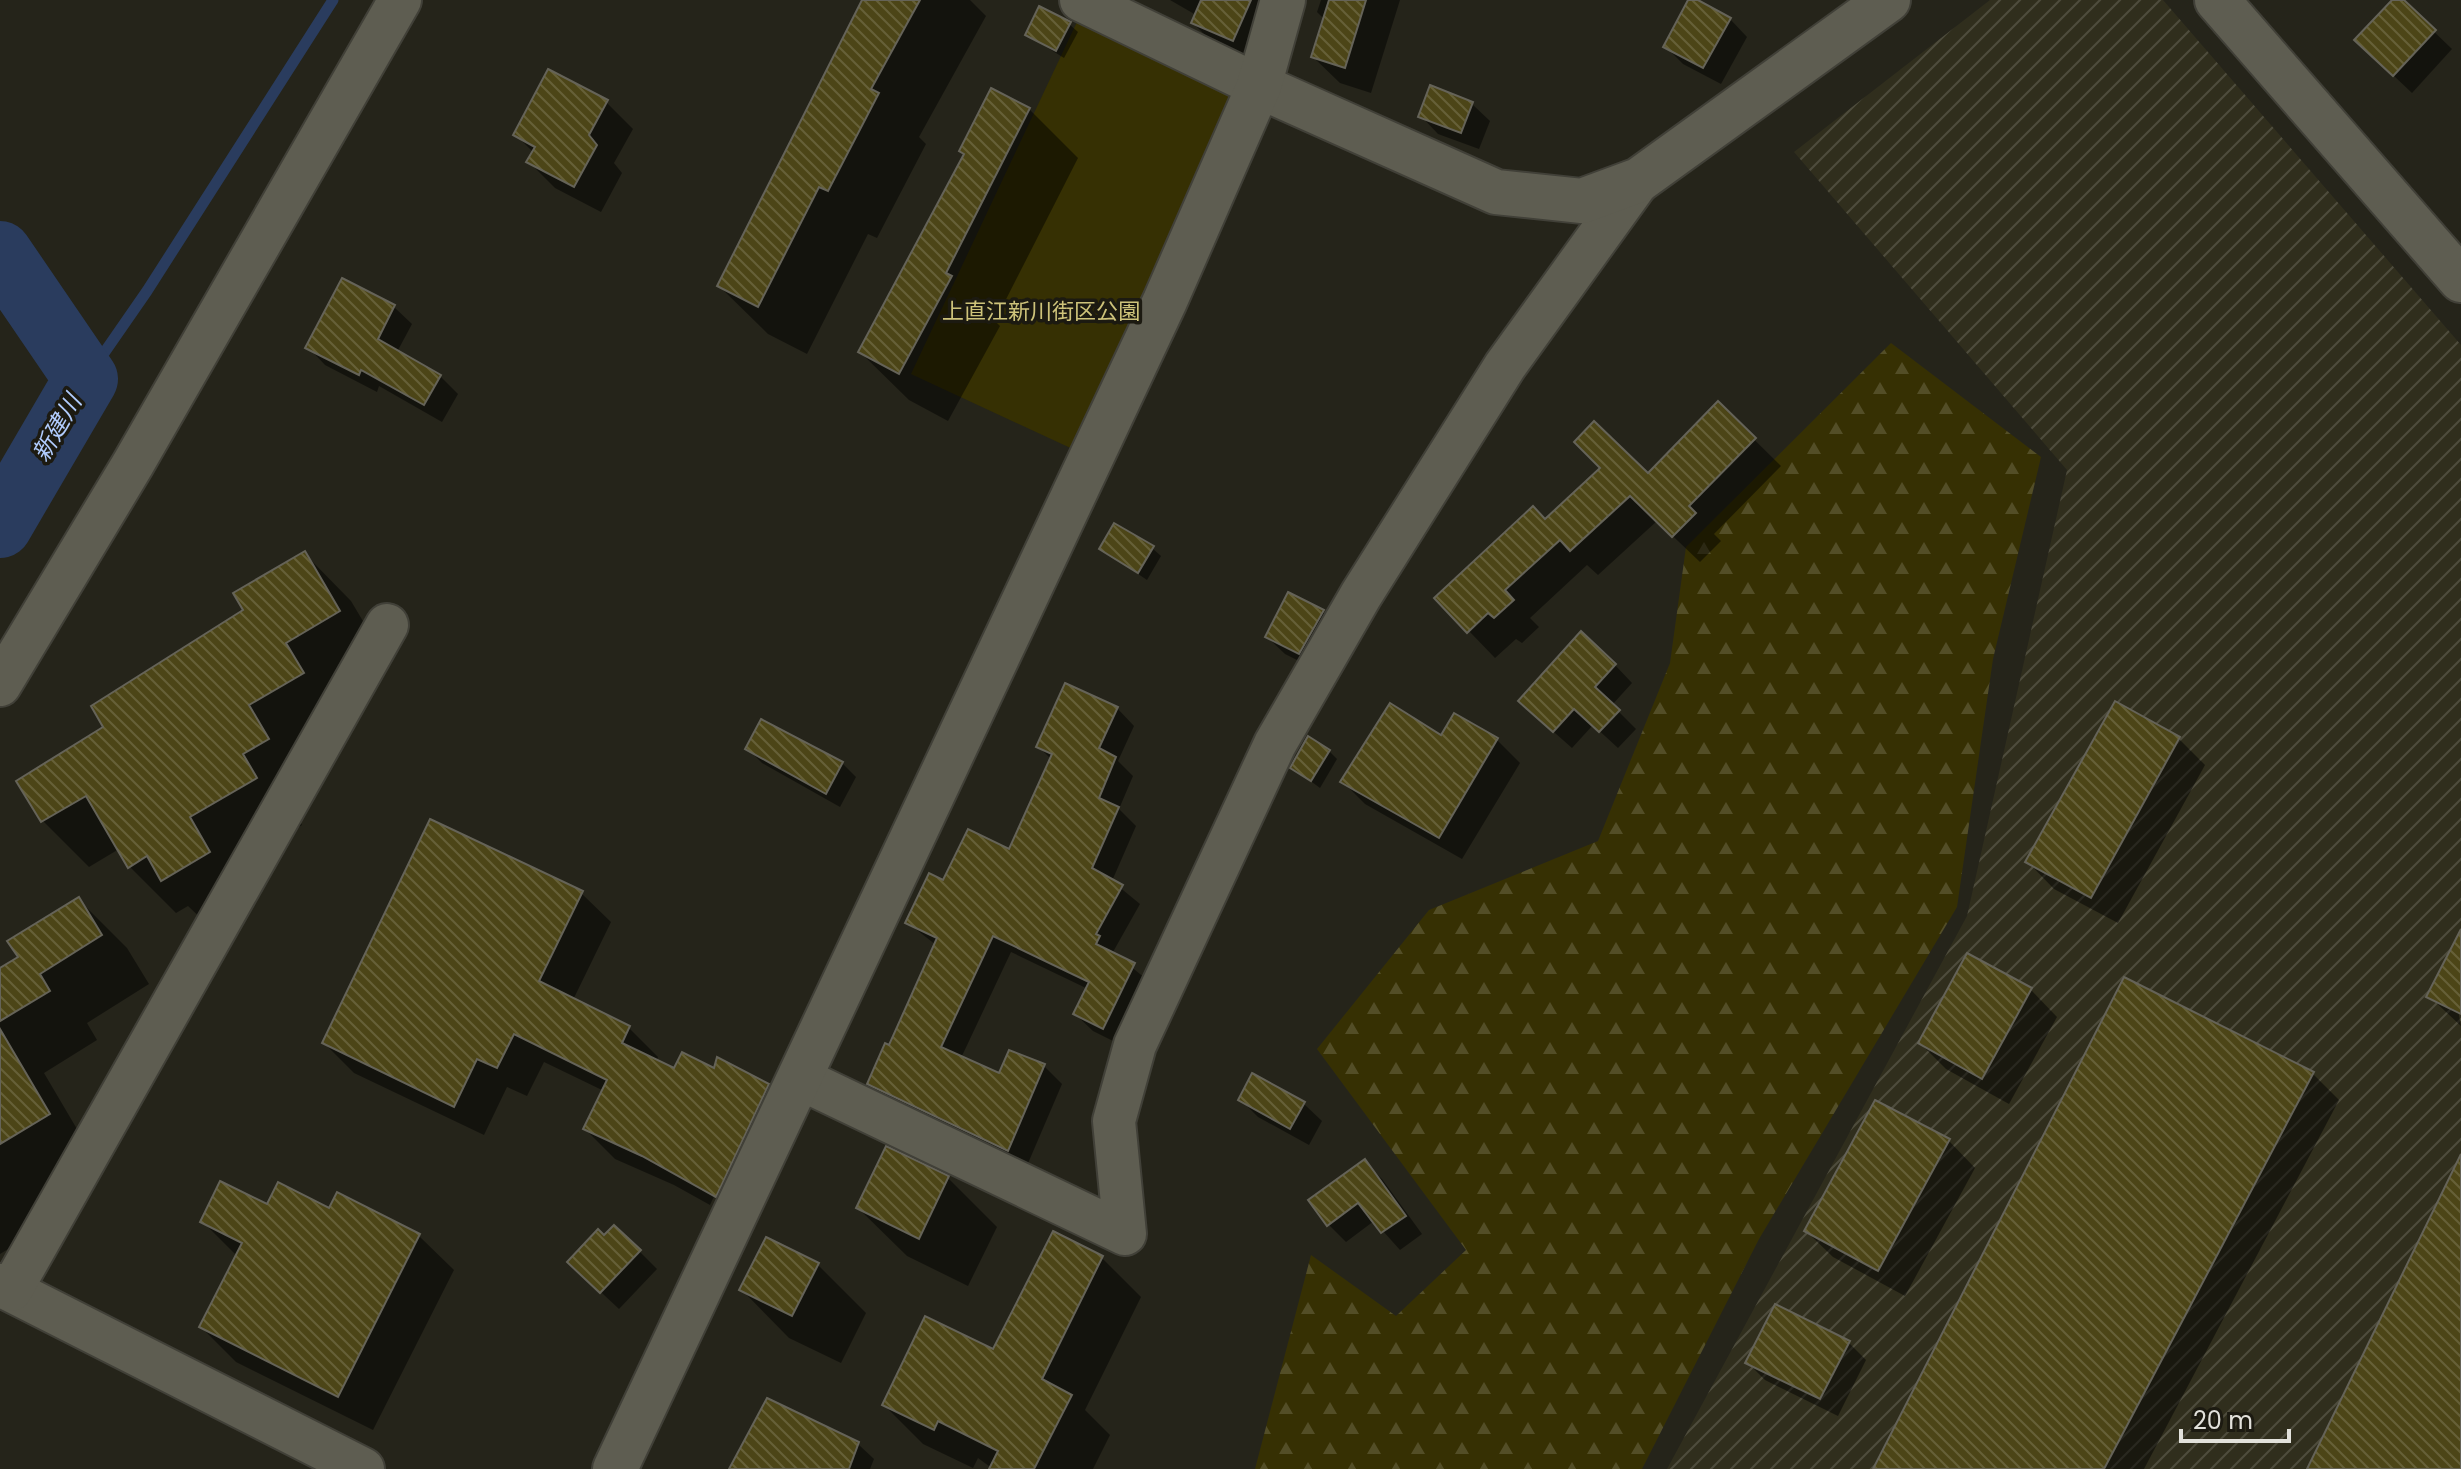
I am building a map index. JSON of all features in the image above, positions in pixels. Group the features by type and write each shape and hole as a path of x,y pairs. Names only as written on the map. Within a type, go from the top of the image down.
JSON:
{"street":[{"path":"0,685 133,464 400,0"},
{"path":"1081,0 1259,86 1496,192 1582,201 1639,180 1888,0"},
{"path":"615,1469 801,1079 977,697 1105,432 1259,86 1283,0"},
{"path":"2217,0 2461,280"},
{"path":"801,1079 1125,1234 1114,1121 1135,1045 1275,744 1361,595 1505,366 1639,180"},
{"path":"363,1469 5,1287 387,625"}],"shaded area":[{"path":"1990,0 2163,0 2461,345 2461,1469 1667,1469 1967,916 2067,470 1794,152"}],"green space":[{"name":"上直江新川街区公園","path":"1077,22 1233,94 1077,451 911,374"},
{"path":"1891,343 2041,457 1993,659 1957,907 1759,1239 1642,1469 1255,1469 1311,1255 1396,1316 1466,1250 1317,1049 1429,910 1598,841 1670,663 1686,547"}],"building":[{"path":"862,0 920,0 871,89 879,93 828,191 819,187 758,307 717,286"},
{"path":"1201,0 1251,0 1233,41 1191,23"},
{"path":"1329,0 1366,0 1345,68 1311,57"},
{"path":"1688,0 1698,0 1731,18 1703,68 1663,47"},
{"path":"2392,0 2404,0 2436,30 2393,76 2354,40"},
{"path":"1039,6 1071,22 1056,51 1025,35"},
{"path":"548,69 608,100 589,135 597,145 574,187 526,162 535,147 513,135"},
{"path":"1430,85 1473,102 1461,133 1418,117"},
{"path":"991,88 1030,108 946,273 952,276 899,374 858,352 964,154 959,151"},
{"path":"342,278 395,305 378,339 441,375 424,405 361,370 359,375 305,348"},
{"path":"1718,401 1756,438 1689,506 1696,513 1672,537 1630,496 1570,551 1560,540 1505,590 1514,600 1494,618 1488,613 1467,633 1434,598 1533,506 1545,519 1600,468 1574,442 1594,421 1648,473"},
{"path":"1114,523 1154,546 1138,573 1099,549"},
{"path":"305,551 340,611 286,643 304,673 249,705 269,739 243,754 257,778 190,817 210,852 161,881 147,856 128,868 86,796 41,822 16,781 103,727 91,706 243,610 233,593"},
{"path":"1288,592 1324,610 1299,654 1265,637"},
{"path":"1581,631 1616,664 1595,687 1620,710 1599,732 1574,709 1553,732 1518,701"},
{"path":"1065,683 1118,707 1099,748 1116,757 1099,798 1119,807 1092,868 1123,885 1096,934 1100,936 1096,944 1135,963 1103,1029 1073,1014 1089,982 993,936 941,1047 999,1073 1009,1050 1045,1064 1008,1151 867,1084 885,1043 889,1045 937,938 905,923 929,873 943,880 968,829 1009,849 1052,754 1036,747"},
{"path":"2115,701 2180,737 2091,898 2025,862"},
{"path":"1390,703 1441,735 1454,713 1498,738 1439,838 1340,782"},
{"path":"761,719 843,762 826,794 745,749"},
{"path":"1308,736 1330,750 1311,781 1290,768"},
{"path":"430,819 583,891 539,981 630,1026 622,1043 674,1068 682,1052 714,1068 717,1057 769,1084 716,1197 642,1156 583,1129 607,1080 514,1034 497,1068 477,1059 454,1107 322,1043"},
{"path":"79,897 102,935 40,974 50,991 0,1021 0,968 18,957 7,941"},
{"path":"2461,929 2461,1014 2426,997"},
{"path":"1967,953 2032,988 1982,1079 1918,1043"},
{"path":"2124,977 2314,1072 2104,1469 1873,1469"},
{"path":"0,1029 50,1114 0,1144"},
{"path":"1252,1073 1305,1102 1290,1129 1238,1100"},
{"path":"1875,1100 1950,1139 1878,1271 1804,1231"},
{"path":"886,1146 949,1176 919,1239 856,1208"},
{"path":"2461,1154 2461,1469 2307,1469"},
{"path":"1365,1159 1406,1216 1381,1233 1358,1203 1327,1226 1308,1200"},
{"path":"220,1181 267,1204 278,1182 329,1208 337,1192 420,1234 338,1397 199,1327 242,1243 200,1222"},
{"path":"614,1225 641,1250 600,1293 567,1262 598,1229 604,1235"},
{"path":"1053,1231 1103,1256 1042,1379 1072,1395 1034,1469 989,1469 998,1451 938,1421 934,1430 882,1405 925,1316 993,1349"},
{"path":"766,1237 819,1263 792,1316 739,1290"},
{"path":"1775,1304 1850,1341 1820,1399 1745,1363"},
{"path":"767,1398 859,1442 849,1469 729,1469"}],"waterway":[{"path":"86,379 147,291 333,0"},
{"name":"新建川","path":"0,253 86,379 0,526"}]}
